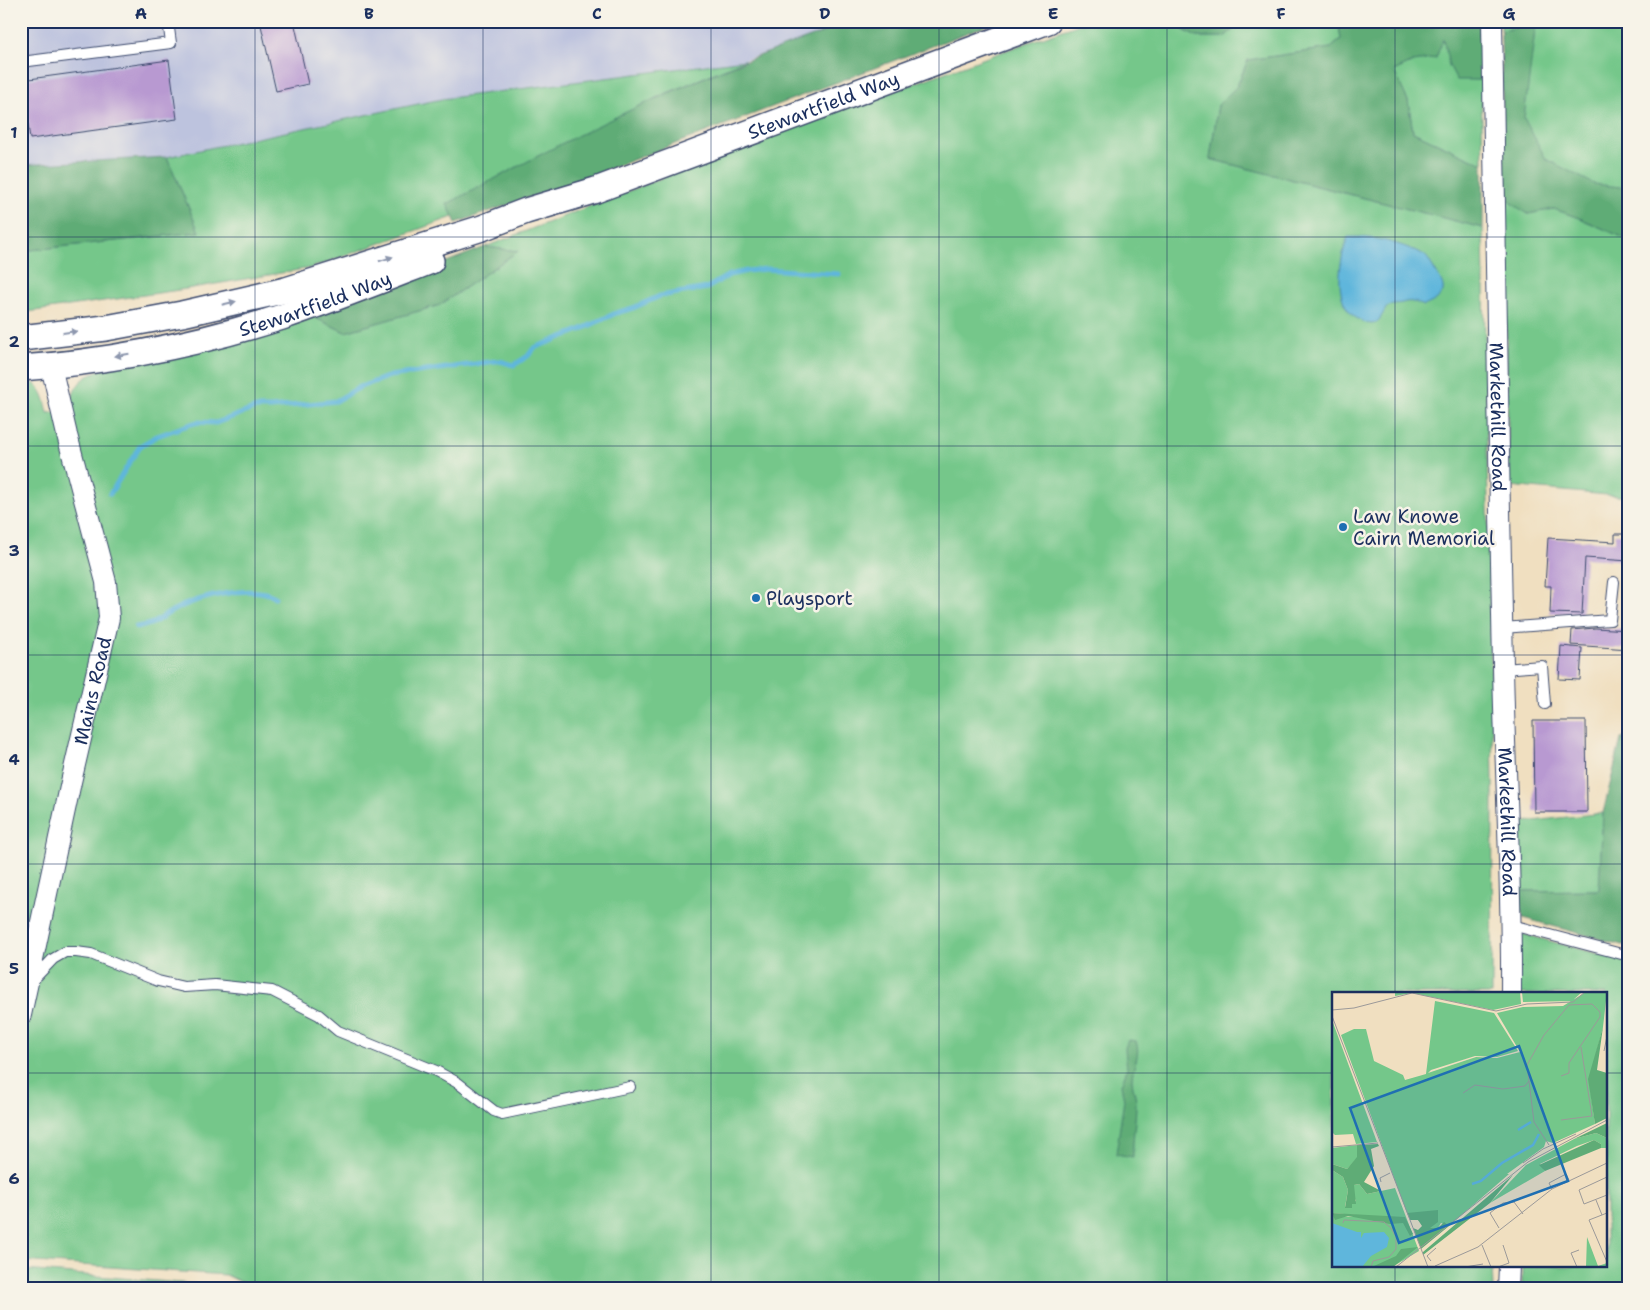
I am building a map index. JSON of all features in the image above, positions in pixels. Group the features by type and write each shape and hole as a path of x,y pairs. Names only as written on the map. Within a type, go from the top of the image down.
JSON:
{"street":[{"name":"Stewartfield Way","path":"21,368 51,366 170,348 282,317 370,285 478,242 596,190 1048,21"},
{"name":"Markethill Road","path":"1492,21 1502,628 1512,925 1511,992"},
{"name":"Stewartfield Way","path":"21,338 115,326 182,314 286,290 463,234 526,211 596,190"},
{"name":"Mains Road","path":"21,1015 71,782 109,618 106,582 67,435 51,366"},
{"path":"1508,1268 1508,1289"}],"lane":[{"path":"21,62 171,43 168,21"},
{"path":"1502,628 1610,620 1614,582"},
{"path":"1503,669 1542,666 1545,704"},
{"path":"1512,925 1629,956"},
{"path":"28,985 54,959 66,952 76,952 91,954 158,982 184,988 215,985 272,991 319,1015 338,1031 436,1070 502,1114 630,1087"}],"shaded area":[{"path":"21,21 859,21 745,60 442,99 167,157 21,165"}],"green space":[{"path":"855,21 998,21 588,177 456,223 447,204 528,161 636,107 782,47"},
{"name":"Playsport","path":"1088,21 1175,21 1176,26 1196,37 1224,37 1244,21 1323,21 1339,27 1341,39 1331,48 1248,60 1237,86 1218,105 1210,159 1483,228 1493,784 1492,992 1332,992 1332,1268 1492,1268 1493,1289 256,1289 226,1275 21,1261 21,378 37,386 43,395 48,413 70,410 73,395 78,385 87,377 100,370 309,315 345,332 440,305 518,251 485,247 798,125"},
{"path":"1175,21 1244,21 1224,37 1196,37 1176,25"},
{"path":"1323,21 1479,21 1481,80 1457,80 1449,65 1443,39 1436,58 1413,62 1394,71 1408,101 1413,132 1483,164 1483,228 1210,159 1218,105 1237,86 1248,60 1331,48 1341,39 1339,27"},
{"path":"1501,21 1629,21 1629,232 1505,190 1528,214 1554,209 1629,240 1629,497 1509,486"},
{"path":"1536,23 1524,118 1546,159 1594,184 1629,188 1629,240 1554,209 1528,214 1511,203 1504,189 1501,31"},
{"path":"1443,37 1449,65 1457,79 1481,80 1483,164 1413,132 1408,101 1393,71 1413,62 1436,58"},
{"path":"745,60 662,95 562,144 448,204 453,217 311,268 186,289 21,313 21,251 199,232 167,157 442,99"},
{"path":"167,157 199,232 21,251 21,165"},
{"path":"485,247 518,251 440,305 345,332 309,315"},
{"path":"1629,733 1629,947 1523,918 1517,891 1599,890 1603,813 1621,739"},
{"path":"1603,813 1599,890 1517,891 1515,823"},
{"path":"1519,933 1629,962 1629,1289 1522,1289 1522,1268 1608,1268 1608,992 1519,992"},
{"path":"1128,1040 1136,1041 1138,1051 1132,1079 1136,1102 1133,1157 1116,1154 1124,1100 1121,1085 1127,1069 1125,1048"},
{"path":"24,1270 230,1287 234,1289 28,1289"}],"water":[{"path":"1348,237 1386,241 1423,254 1442,282 1443,291 1441,295 1424,306 1416,302 1390,305 1379,319 1372,324 1358,319 1344,303 1341,293 1340,269"}],"building":[{"path":"260,21 294,21 308,84 276,91"},
{"path":"169,60 177,119 30,139 22,80"},
{"path":"1615,534 1629,534 1629,561 1585,558 1582,614 1550,613 1551,586 1545,586 1548,538 1615,542"},
{"path":"1595,628 1629,630 1629,649 1571,645 1572,630"},
{"path":"1561,646 1582,648 1580,680 1559,679"},
{"path":"1533,721 1586,721 1587,812 1534,812"}],"waterway":[{"path":"110,494 140,446 157,436 191,424 198,422 216,423 256,408 336,401 360,387 390,376 496,361 514,365 528,356 534,348 580,330 616,313 660,296 707,288 729,275 766,269 839,274"},
{"path":"136,627 152,623 184,605 210,597 253,591 275,597"}],"place":[{"name":"Law Knowe Cairn Memorial","path":"1343,527"},
{"name":"Playsport","path":"756,598"}]}
